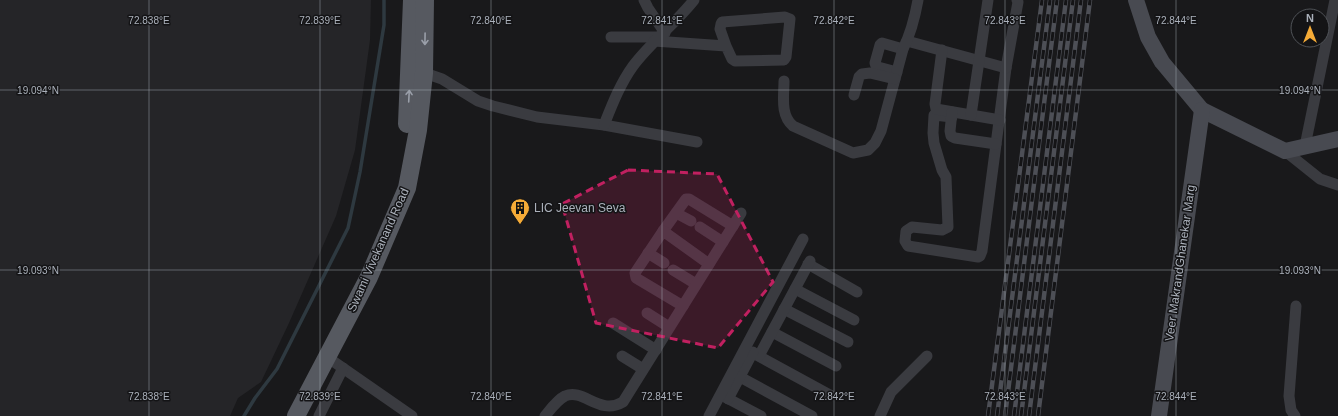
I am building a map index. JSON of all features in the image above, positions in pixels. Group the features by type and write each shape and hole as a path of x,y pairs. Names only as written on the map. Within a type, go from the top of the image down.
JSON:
{"main road":[{"name":"Swami Vivekanand Road","path":"296,416 369,277 406,188 418,130 417,71 412,0"},
{"name":"Swami Vivekanand Road","path":"285,416 359,276 392,196 407,133 417,71 425,0"}],"street":[{"path":"644,0 660,37"},
{"path":"604,125 620,86 633,66 694,0"},
{"path":"784,81 784,111 788,122 793,126 854,153 868,150 875,143 881,131 896,75 914,19 918,0"},
{"path":"972,115 988,0"},
{"path":"1000,120 972,115 934,115 933,133 936,150 942,170 946,177 948,227 942,230 912,227 908,228 906,231 905,241 908,246 976,257 980,256 982,251 1000,120 1006,68 1018,2 1016,0"},
{"path":"1136,0 1148,37 1162,62 1202,110 1285,151 1320,179 1338,185"},
{"path":"1305,146 1335,0"},
{"path":"786,17 790,19 786,57 784,60 735,60 732,58 726,46 720,29 722,22 786,17"},
{"path":"611,37 660,37 726,46"},
{"path":"896,75 876,66 875,63 880,45 882,43 942,50 1006,68"},
{"path":"942,50 935,107 952,115"},
{"path":"417,71 442,79 478,101 493,106 537,117 604,125 697,142"},
{"path":"854,95 859,77 862,74 870,73 896,75"},
{"name":"Veer MakrandGhanekar Marg","path":"1159,416 1202,110"},
{"path":"952,115 950,131 951,136 996,144"},
{"path":"1285,151 1338,138"},
{"path":"683,306 636,278 635,274 648,253 684,200 689,199 733,226"},
{"path":"676,213 723,242"},
{"path":"545,416 565,396 571,395 580,397 598,407 608,409 617,407 623,402 741,213"},
{"path":"663,231 709,264"},
{"path":"710,416 740,377 753,352 803,239"},
{"path":"648,253 696,284"},
{"path":"724,397 753,352 772,332 809,263 857,292"},
{"path":"795,289 854,320"},
{"path":"1295,416 1291,410 1289,396 1296,306"},
{"path":"784,310 848,342"},
{"path":"647,313 669,328"},
{"path":"612,323 656,350"},
{"path":"772,332 836,366"},
{"path":"753,352 830,394"},
{"path":"622,356 643,370"},
{"path":"880,416 891,392 927,356"},
{"path":"327,357 412,416"},
{"path":"319,416 344,368"},
{"path":"740,377 812,416"},
{"path":"724,397 761,416"}],"highlighted area":[{"path":"628,170 717,174 773,282 718,348 596,323 562,204"}],"shaded area":[{"path":"0,0 371,0 370,40 355,150 336,216 289,323 261,382 238,398 230,416 0,416"}],"waterway":[{"path":"244,416 255,398 277,369 348,228 360,172 384,25 384,0"}],"railway":[{"path":"988,416 1042,0"},
{"path":"997,416 1050,0"},
{"path":"1005,416 1057,0"},
{"path":"1014,416 1066,0"},
{"path":"1021,416 1073,0"},
{"path":"1029,416 1081,0"},
{"path":"1038,416 1090,0"}],"place":[{"name":"LIC Jeevan Seva","path":"520,225"}]}
